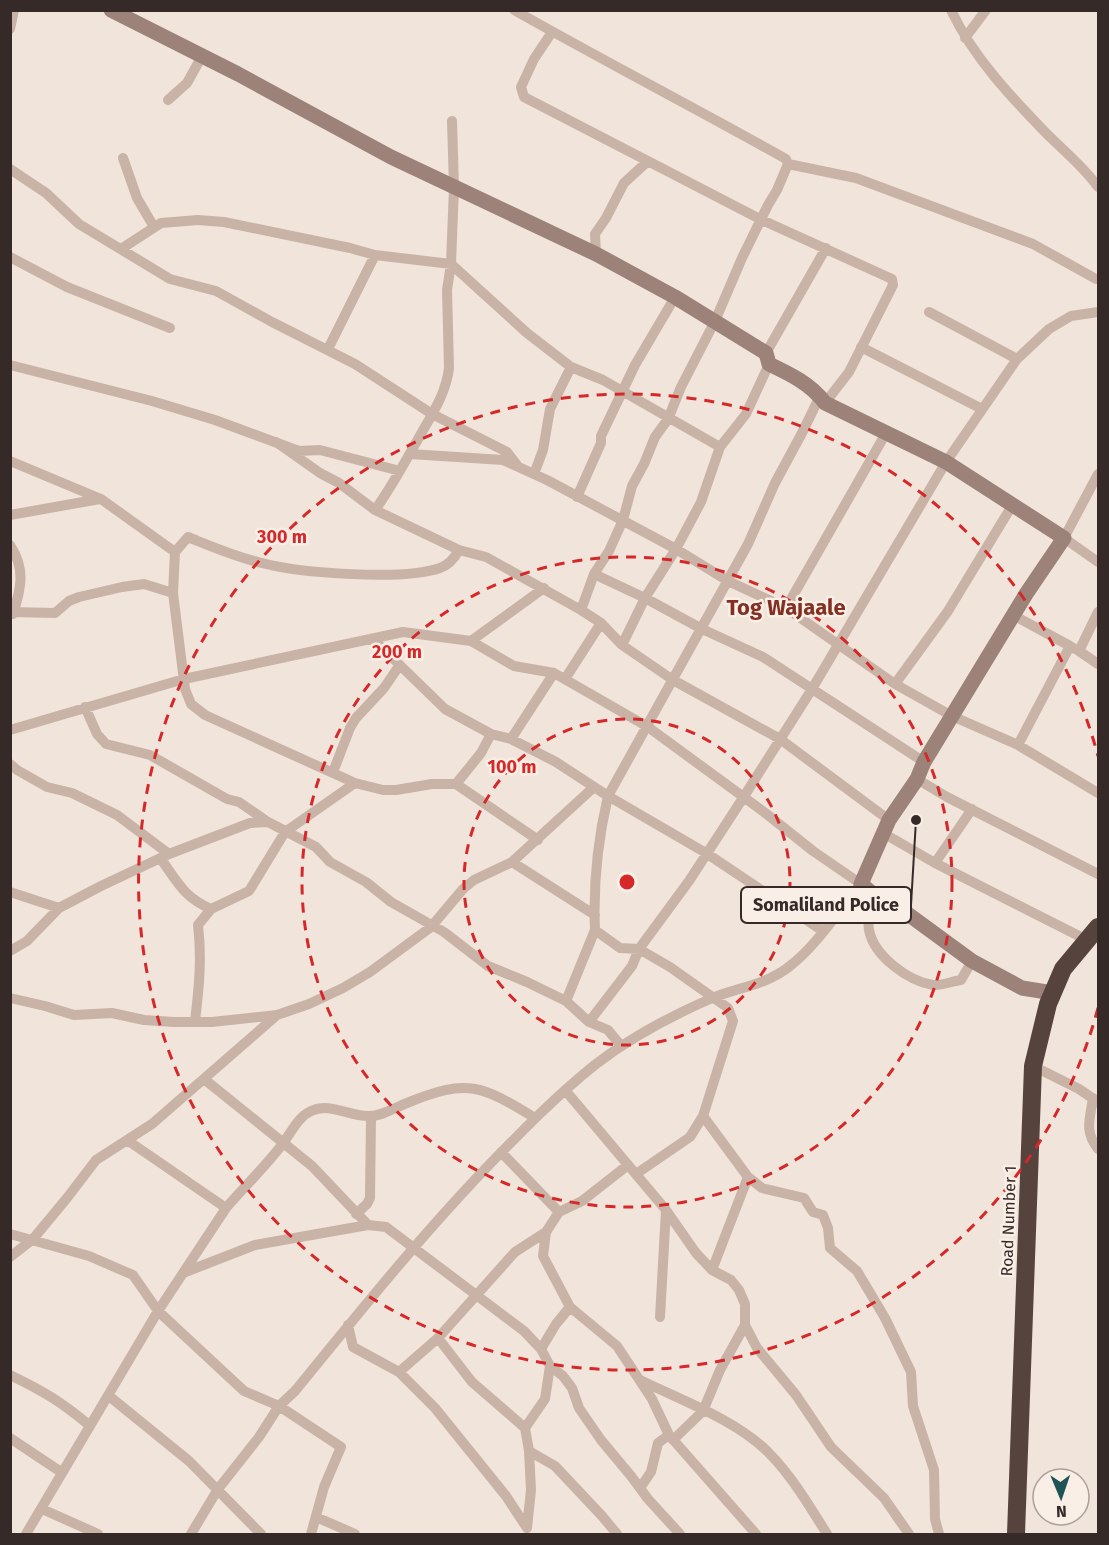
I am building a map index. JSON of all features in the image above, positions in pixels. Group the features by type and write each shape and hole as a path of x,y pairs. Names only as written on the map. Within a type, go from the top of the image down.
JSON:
{"highway":[{"name":"Road Number 1","path":"1016,1534 1033,1066 1048,1004 1063,969 1093,933"}],"street":[{"path":"10,29 14,10"},
{"path":"111,10 391,157 596,254 675,297 715,321 768,358 822,400 946,462 1098,561"},
{"path":"514,10 776,153 786,159 788,164"},
{"path":"951,10 965,39 980,59 1031,118 1098,187"},
{"path":"965,39 986,10"},
{"path":"552,32 534,59 521,87 524,98 762,220 892,279 893,285 849,372 822,400 802,433 775,483 748,544 608,796 602,823 594,915 595,930 566,1001"},
{"path":"168,100 187,83 202,56"},
{"path":"375,510 410,454 445,391 448,380 447,290 451,264 454,187 452,120"},
{"path":"123,158 137,198 154,227"},
{"path":"596,254 595,234 624,183 648,161"},
{"path":"581,610 594,574 609,552 632,486 655,437 668,419 681,387 715,321 742,258 788,164"},
{"path":"788,164 856,177 1033,244 1096,279"},
{"path":"10,169 46,193 79,224 170,279 216,291 328,349 381,379 432,414 507,452 519,468"},
{"path":"121,249 161,223 177,220 212,220 375,255 451,264 527,333 570,367 603,380 720,447"},
{"path":"622,645 645,598 676,549 701,502 720,447 746,414 768,358 825,248"},
{"path":"328,349 375,255"},
{"path":"10,257 67,287 170,328"},
{"path":"577,497 601,436 635,365 675,297"},
{"path":"929,312 1017,359"},
{"path":"589,1022 632,966 639,949 689,881 743,798 812,689 946,462 1017,359 1049,329 1071,316 1098,312"},
{"path":"861,347 982,409"},
{"path":"10,365 152,401 299,451 320,450 400,471"},
{"path":"534,474 543,450 550,409 570,367"},
{"path":"786,608 886,433"},
{"path":"276,442 339,483 375,510 459,550 486,557 601,622 622,645 673,680 780,739 935,864 1093,933"},
{"path":"410,454 503,460 534,474 676,549 728,581 786,608 895,684 952,716 1018,745 1098,793"},
{"path":"10,461 101,499 175,552"},
{"path":"972,961 961,980 935,985 889,964 869,931 866,889 886,826 917,779 924,762 1013,615 1064,538 1098,474"},
{"path":"10,515 101,499"},
{"path":"895,684 948,611 1013,504"},
{"path":"459,550 453,560 440,568 399,574 318,571 265,564 236,556 189,537 175,552 173,593 184,679 191,704 205,715 355,783 383,790 432,784 456,784 538,840"},
{"path":"10,545 15,552 22,585 12,613 59,612 69,601 79,597 133,585 144,584 173,593"},
{"path":"594,574 763,657 924,762"},
{"path":"471,641 544,588"},
{"path":"1018,745 1098,612"},
{"path":"1013,615 1098,664"},
{"path":"565,679 601,622"},
{"path":"10,730 184,679 403,632 471,641 514,666 554,673 648,727 813,851 866,889 901,909 972,961 1022,988 1053,993"},
{"path":"373,639 444,709 491,734 511,740 556,762 608,796 706,853 823,931"},
{"path":"333,772 356,718 384,688 399,666"},
{"path":"511,740 554,673"},
{"path":"86,707 97,735 106,744 150,755 227,799 239,802 285,832 299,837 316,847 330,862 366,882 391,902 454,939 488,966 566,1001 589,1022 608,1030 621,1046"},
{"path":"456,784 481,753 491,734"},
{"path":"10,764 16,770 47,787 72,793 117,815 165,857 183,891 195,902 211,909"},
{"path":"917,779 1098,874"},
{"path":"195,1021 201,953 198,924 211,909 249,891 285,832 355,783"},
{"path":"10,998 74,1015 112,1013 144,1020 174,1022 212,1022 277,1015 309,1004 370,972 431,927 450,902 474,880 512,862 594,787"},
{"path":"935,864 972,809"},
{"path":"10,951 27,941 59,908 165,857 250,823 268,822"},
{"path":"512,862 594,915"},
{"path":"191,1534 218,1489 259,1437 279,1406 295,1391 414,1247 535,1118 565,1090 621,1046 712,998 750,987 790,966 866,889"},
{"path":"10,892 59,908"},
{"path":"595,930 620,948 639,949 670,967 728,1008 734,1022 703,1116 690,1137 636,1174"},
{"path":"10,1257 33,1239 96,1160 152,1124 277,1015"},
{"path":"1033,1066 1096,1100 1089,1128 1090,1137 1098,1149"},
{"path":"204,1079 312,1166 368,1225"},
{"path":"26,1534 158,1311 226,1208 284,1143 297,1122 309,1112 326,1107 371,1117 439,1090 464,1087 480,1089 494,1095 535,1118"},
{"path":"565,1090 666,1210 696,1253 712,1270 731,1280 746,1304 745,1325 720,1370 703,1411 671,1438 658,1443 651,1472 640,1488"},
{"path":"703,1116 748,1177 762,1188 804,1198 813,1212 823,1215 828,1228 830,1248 857,1271 885,1318 911,1372 913,1406 934,1470 935,1519 939,1534"},
{"path":"356,1214 370,1198 371,1117"},
{"path":"127,1140 226,1208"},
{"path":"501,1152 559,1212"},
{"path":"399,1372 438,1338 474,1295 515,1252 546,1232 559,1212 582,1201 628,1165"},
{"path":"712,1270 748,1177"},
{"path":"660,1317 666,1210"},
{"path":"183,1274 255,1245 368,1225 386,1227 525,1331 541,1349 550,1366 572,1388 579,1408 600,1440 680,1534"},
{"path":"546,1232 543,1256 570,1307 617,1346 652,1399 671,1438 756,1534"},
{"path":"10,1234 88,1256 133,1275 158,1311 243,1391 279,1406 341,1447 324,1487 311,1534"},
{"path":"541,1349 556,1324 570,1307"},
{"path":"348,1325 353,1347 399,1372 435,1408 506,1496 528,1531"},
{"path":"745,1325 757,1348 796,1395 831,1447 884,1498 909,1534"},
{"path":"438,1338 472,1382 525,1428 531,1490 528,1531"},
{"path":"525,1428 545,1399 550,1366"},
{"path":"10,1376 51,1395 90,1426"},
{"path":"640,1380 728,1423 768,1451 827,1534"},
{"path":"109,1396 189,1461 261,1534"},
{"path":"10,1438 61,1472"},
{"path":"529,1451 555,1467 617,1534"},
{"path":"42,1509 98,1534"},
{"path":"316,1517 355,1534"}],"place":[{"name":"Somaliland Police","path":"916,820"}],"district":[{"name":"Tog Wajaale","path":"786,607"}]}
